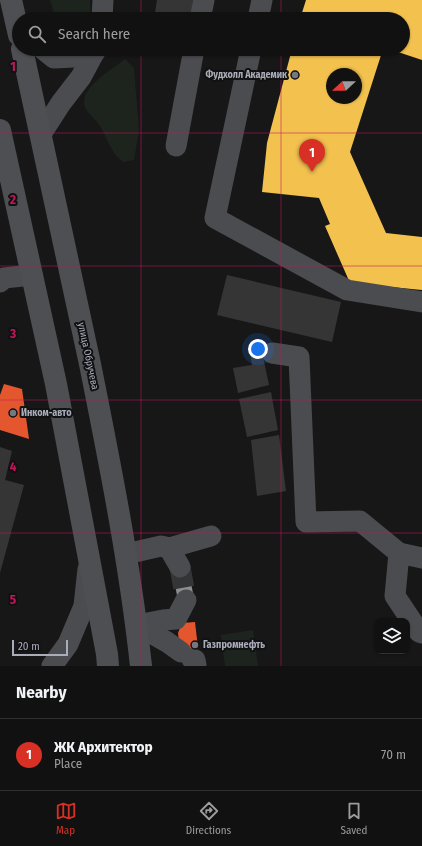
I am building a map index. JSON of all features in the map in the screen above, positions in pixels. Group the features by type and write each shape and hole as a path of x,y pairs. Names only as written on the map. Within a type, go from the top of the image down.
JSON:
{"main road":[{"name":"улица Обручева","path":"11,0 14,12"},
{"name":"улица Обручева","path":"23,56 100,414 126,554 137,626 141,666"},
{"path":"0,130 56,384 108,666"}],"street":[{"path":"102,12 103,0"},
{"path":"201,12 204,0"},
{"path":"259,12 262,0"},
{"path":"52,56 54,58 78,56"},
{"path":"41,134 93,56"},
{"path":"176,146 193,56"},
{"path":"250,56 215,218 347,290 422,302"},
{"path":"1,279 32,275"},
{"path":"272,353 299,357 306,522 360,521 399,553 422,558"},
{"path":"126,554 161,546 169,548 211,536"},
{"path":"169,548 180,567"},
{"path":"399,553 395,596 419,632 422,633"},
{"path":"52,666 68,644 84,606 89,558"},
{"path":"137,626 163,620 176,619 186,600"},
{"path":"137,626 167,642 190,658"}],"shaded area":[{"path":"50,0 90,0 91,12 54,12"},
{"path":"125,59 134,68 139,130 134,160 123,162 112,150 97,121 86,109 84,102 90,87 104,74"},
{"path":"253,630 258,666 225,666 221,635"}],"building: Homes":[{"path":"306,0 422,0 422,60 410,56 410,12 302,12"},
{"path":"290,56 381,56 350,152 386,233 422,237 422,290 350,283 325,226 330,224 319,198 262,192 267,143"}],"building: Shops":[{"name":"Инком-авто","path":"4,384 22,389 29,439 0,430 0,395"},
{"path":"195,622 198,648 180,650 178,633 182,623"}],"building: Industry":[{"path":"188,566 194,599 178,601 172,568"}],"building: Other":[{"path":"157,0 195,0 193,12 155,12"},
{"path":"227,275 341,302 332,342 217,315"},
{"path":"262,352 269,385 238,393 233,368 252,365 250,354"},
{"path":"271,392 278,430 247,437 239,399"},
{"path":"279,435 286,491 257,496 251,440"},
{"path":"0,447 12,451 5,480 24,485 0,573"}],"tunnel":[{"path":"180,567 186,600"}],"place":[{"name":"Фудхолл Академик","path":"295,75"},
{"name":"ЖК Архитектор","path":"312,172"},
{"name":"Инком-авто","path":"13,413"},
{"name":"Газпромнефть","path":"195,645"}]}
